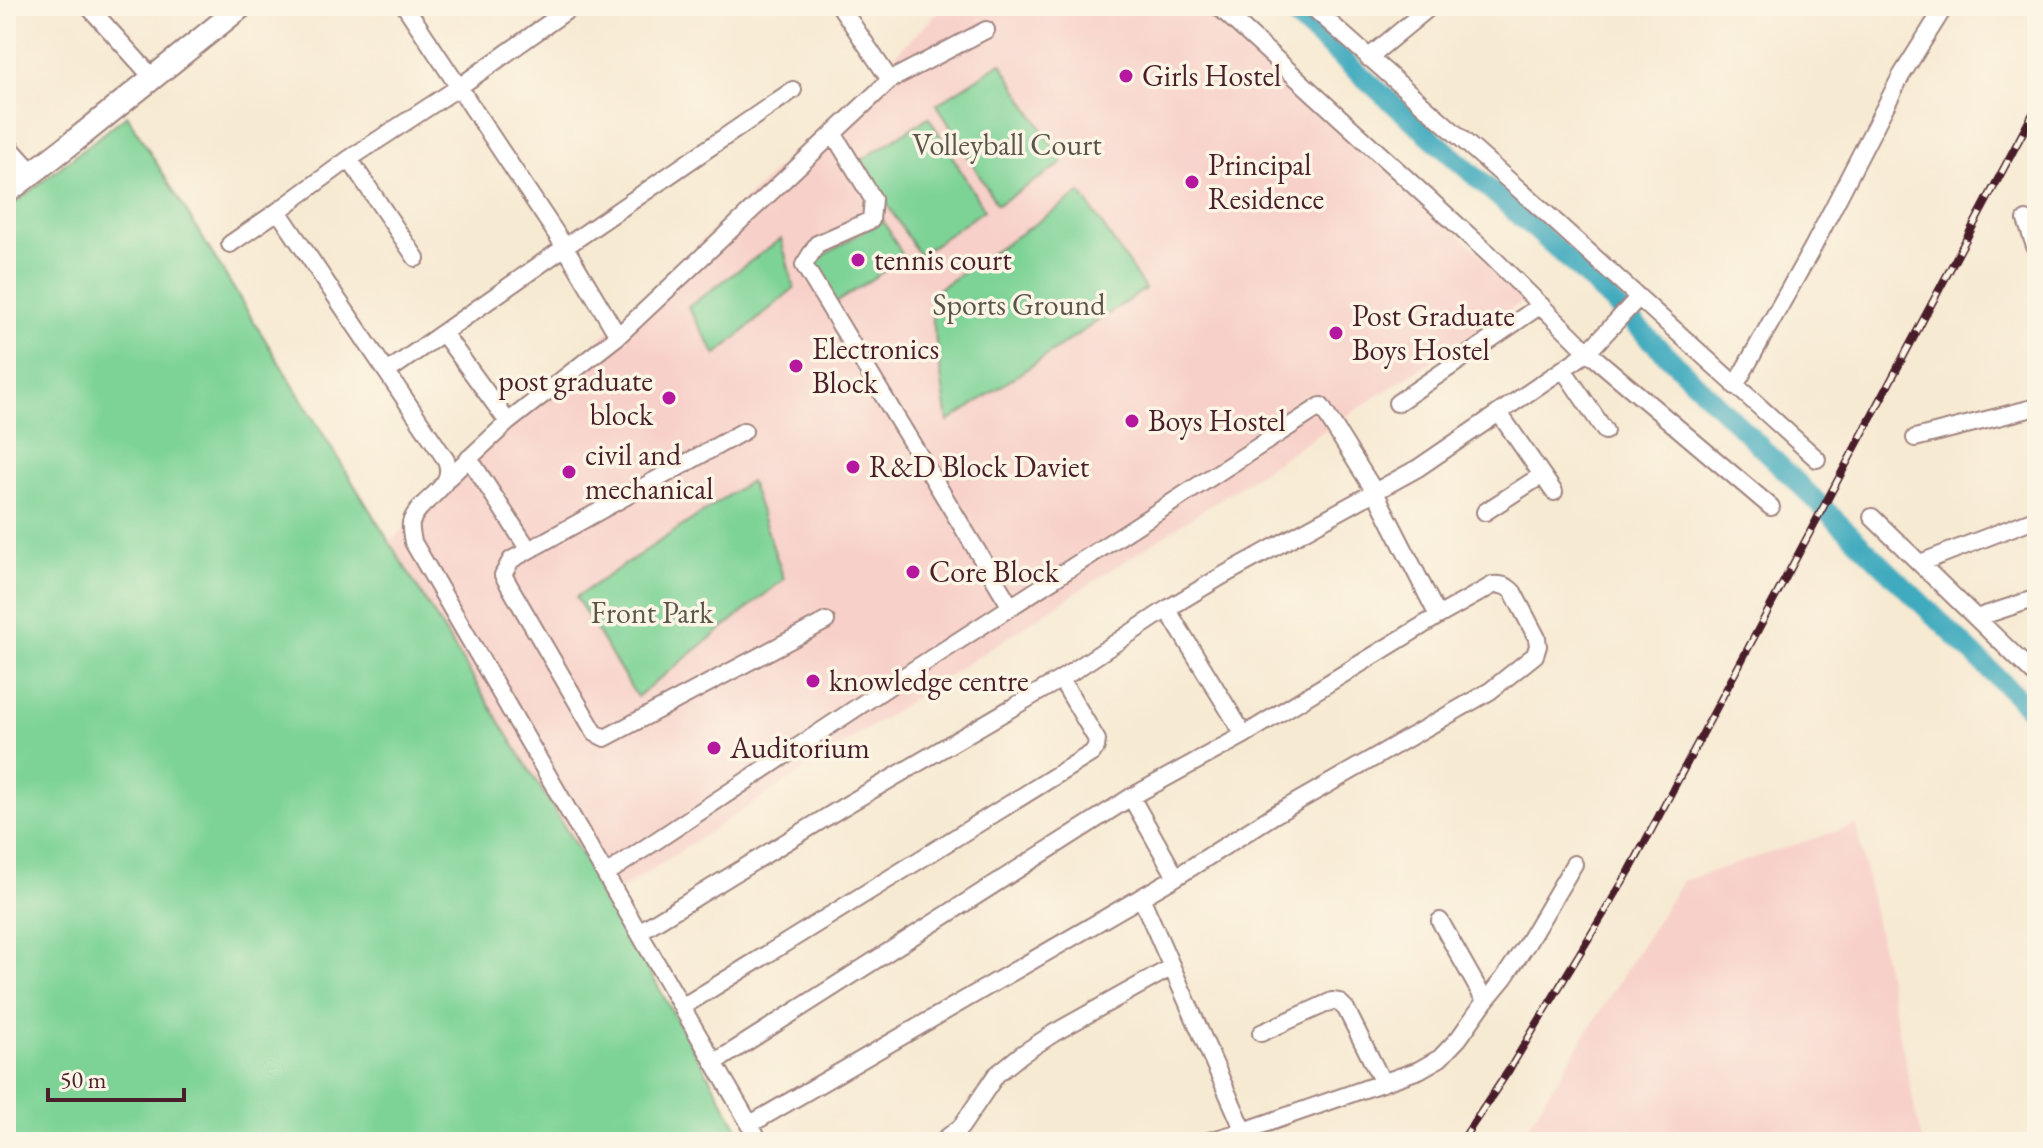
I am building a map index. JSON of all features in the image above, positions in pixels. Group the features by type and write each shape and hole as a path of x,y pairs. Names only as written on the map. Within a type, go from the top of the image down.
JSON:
{"street":[{"path":"88,6 153,78"},
{"path":"6,193 242,6"},
{"path":"405,6 565,247 618,336"},
{"path":"230,244 573,6"},
{"path":"840,6 890,80"},
{"path":"1218,6 1490,255 1588,352 1771,507"},
{"path":"1311,6 1548,215 1632,304 1735,386 1817,459"},
{"path":"1368,58 1431,6"},
{"path":"1735,386 1813,247 1901,76 1945,6"},
{"path":"760,1142 413,542 410,526 416,512 469,458 508,422 618,336 890,80 986,30"},
{"path":"387,372 793,90"},
{"path":"833,133 873,199 871,220 817,244 804,265 1011,607"},
{"path":"6,143 33,173"},
{"path":"349,159 416,258"},
{"path":"278,211 446,460 450,468 448,478"},
{"path":"2026,220 2037,252"},
{"path":"639,932 1061,679 1222,576 1418,468 1588,352 1632,304"},
{"path":"1397,403 1541,305"},
{"path":"443,333 508,422"},
{"path":"1563,369 1605,431"},
{"path":"606,874 1321,406 1375,492 1438,616"},
{"path":"1915,438 2037,407"},
{"path":"1499,413 1554,492"},
{"path":"744,431 511,560 503,575 595,733 605,738 826,621"},
{"path":"469,458 529,550"},
{"path":"1485,512 1542,475"},
{"path":"1872,517 2037,677"},
{"path":"1920,563 2037,518"},
{"path":"714,1063 1131,797 1244,735 1438,616 1493,585 1500,584 1513,592 1537,638 1538,646 1527,663 1490,691 749,1125"},
{"path":"1976,618 2037,598"},
{"path":"1167,609 1244,735"},
{"path":"682,1007 1092,753 1097,740 1061,679"},
{"path":"1131,797 1176,877"},
{"path":"1205,1142 1383,1083 1419,1070 1440,1058 1504,978 1574,864"},
{"path":"1141,897 1244,1131"},
{"path":"1440,921 1485,1001"},
{"path":"941,1142 961,1127 996,1075 1022,1054 1172,967"},
{"path":"1261,1033 1332,1001 1339,1002 1346,1009 1383,1083"}],"shaded area":[{"path":"945,6 1210,6 1528,298 608,898 389,543"},
{"path":"1856,825 1922,1142 1518,1142 1682,881"}],"green space":[{"name":"Volleyball Court","path":"1001,63 1063,163 997,205 937,104"},
{"path":"127,115 608,898 746,1142 6,1142 6,210"},
{"path":"929,117 984,210 919,255 860,161"},
{"name":"Sports Ground","path":"1081,193 1145,289 948,422 929,295"},
{"name":"tennis court","path":"883,220 904,258 835,303 811,263"},
{"path":"781,239 794,288 716,355 688,307"},
{"name":"Front Park","path":"750,481 784,579 637,697 576,597"}],"waterway":[{"path":"1283,6 1566,257 2037,716"}],"railway":[{"path":"1461,1142 1509,1070 1630,870 2037,106"}],"place":[{"name":"Girls Hostel","path":"1126,76"},
{"name":"Principal Residence","path":"1192,182"},
{"name":"tennis court","path":"858,260"},
{"name":"Post Graduate Boys Hostel","path":"1336,333"},
{"name":"Electronics Block","path":"796,366"},
{"name":"post graduate block","path":"669,398"},
{"name":"Boys Hostel","path":"1132,421"},
{"name":"R&D Block Daviet","path":"853,467"},
{"name":"civil and mechanical","path":"569,472"},
{"name":"Core Block","path":"913,572"},
{"name":"knowledge centre","path":"813,681"},
{"name":"Auditorium","path":"714,748"}]}
